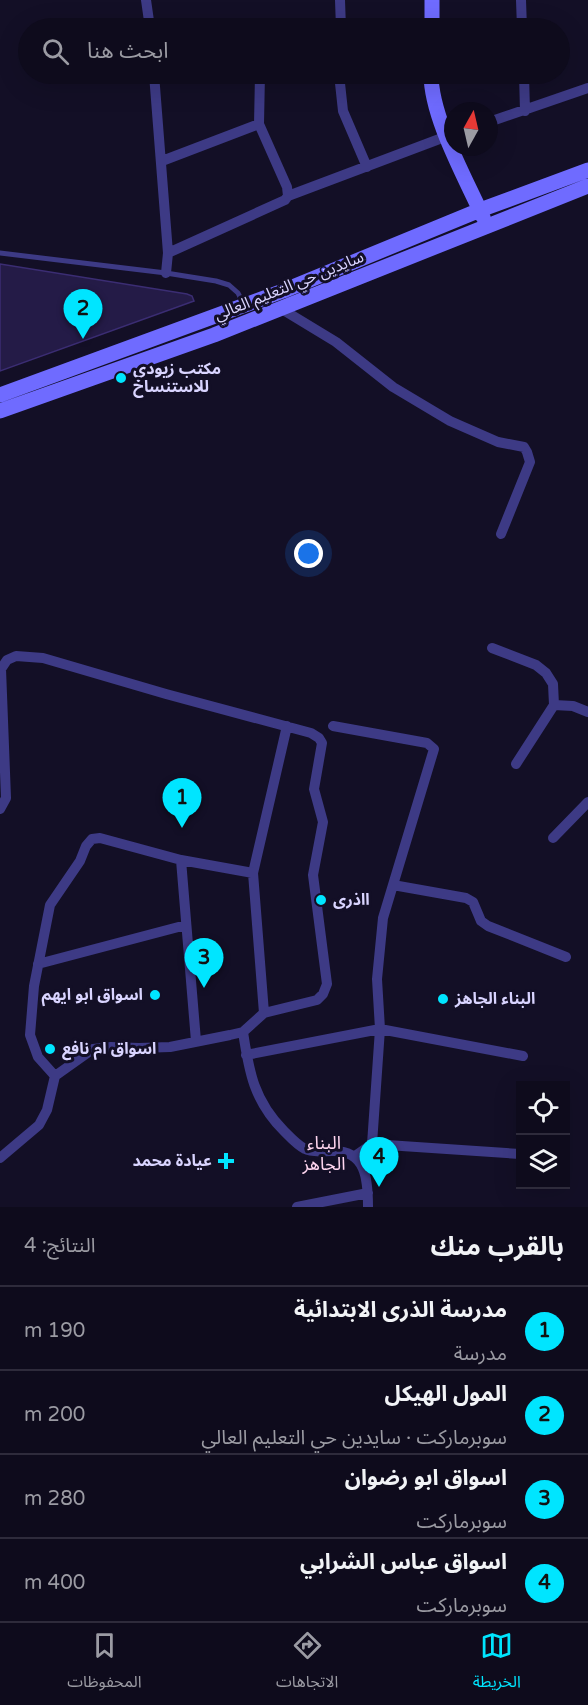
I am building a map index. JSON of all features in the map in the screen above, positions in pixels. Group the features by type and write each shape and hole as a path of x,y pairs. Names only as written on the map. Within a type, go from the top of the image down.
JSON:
{"main road":[{"path":"432,0 432,18"},
{"path":"433,84 444,121"},
{"path":"458,156 486,226"},
{"name":"سايدين حي التعليم العالي","path":"0,395 245,305 480,210 588,170"},
{"name":"سايدين حي التعليم العالي","path":"0,411 251,320 588,186"}],"street":[{"path":"146,0 149,18"},
{"path":"340,0 340,18"},
{"path":"521,0 522,18"},
{"path":"155,84 168,253 166,273"},
{"path":"260,84 259,124 287,186 288,196"},
{"path":"340,84 343,111 368,166"},
{"path":"524,84 525,111"},
{"path":"498,119 588,88"},
{"path":"162,161 259,124"},
{"path":"168,253 285,200 288,196 444,137"},
{"path":"280,308 336,342 393,387 450,421 498,441 524,447 528,452 530,462 501,534"},
{"path":"492,648 536,665 546,673 553,684 554,705 516,764"},
{"path":"0,809 6,798 1,669 7,660 16,657 43,658 287,726 311,733 319,738 322,744 314,789 323,822 313,875 327,984 323,994 317,1000 264,1013 243,1032 170,1047 93,1049 54,1076 47,1110 39,1125 0,1158"},
{"path":"554,705 573,706 588,712"},
{"path":"264,1013 253,890 254,873 287,726"},
{"path":"333,726 427,743 434,749 383,918 377,978 380,1029 372,1144"},
{"path":"553,838 588,802"},
{"path":"54,1076 38,1057 30,1035 33,986 50,905 92,839 100,838 181,860 254,873"},
{"path":"181,860 196,1041"},
{"path":"393,885 466,898 473,902 480,921 488,926 566,957"},
{"path":"38,964 186,925"},
{"path":"246,1055 380,1029 523,1056"},
{"path":"243,1032 255,1093 275,1122 297,1144 307,1150 345,1151 355,1156 362,1166 368,1193 368,1207"},
{"path":"355,1156 372,1144 516,1154"},
{"path":"297,1207 368,1193"}],"lane":[{"path":"0,253 166,273 229,285 238,293 251,320"}],"building":[{"path":"0,264 187,294 192,296 194,301 0,371"}],"place":[{"name":"المول الهيكل","path":"83,339"},
{"name":"مكتب زيودي للاستنساخ","path":"121,378"},
{"name":"مدرسة الذرى الابتدائية","path":"182,828"},
{"name":"ااذرى","path":"321,900"},
{"name":"اسواق ابو رضوان","path":"204,988"},
{"name":"اسواق ابو ايهم","path":"155,995"},
{"name":"البناء الجاهز","path":"443,999"},
{"name":"اسواق ام نافع","path":"50,1049"},
{"name":"عيادة محمد","path":"226,1161"},
{"name":"اسواق عباس الشرابي","path":"379,1187"}],"district":[{"name":"البناء الجاهز","path":"324,1153"}]}
